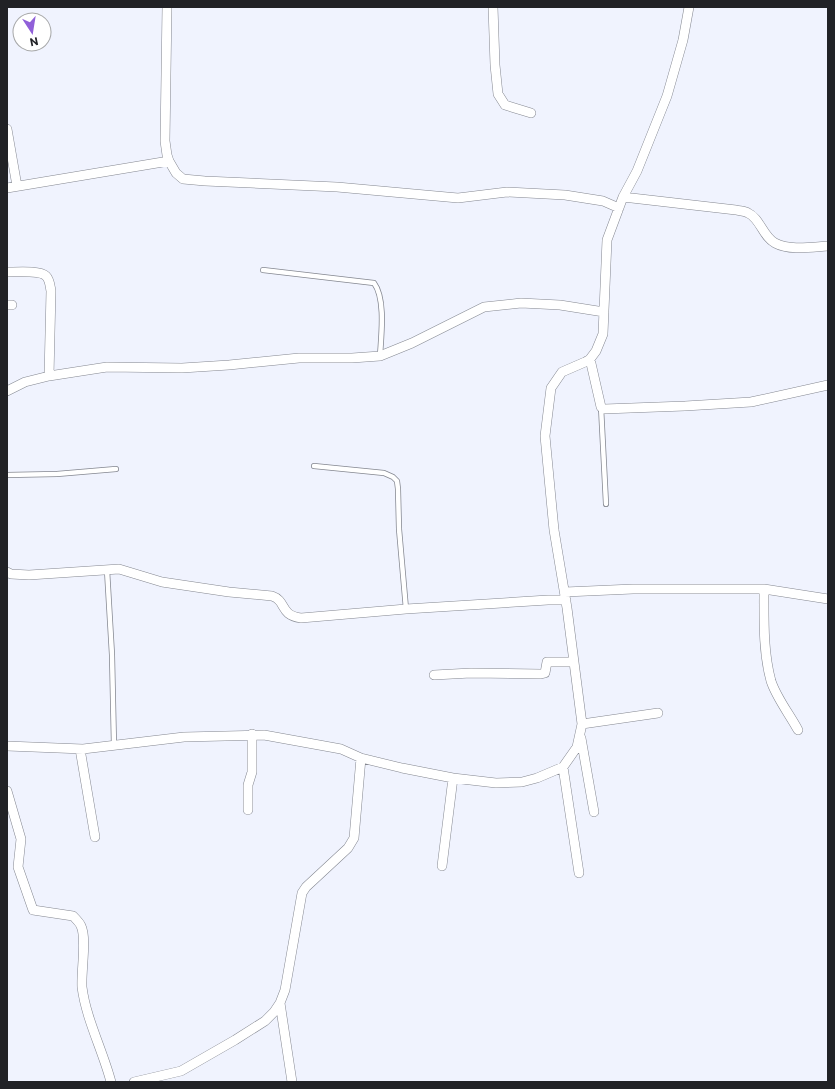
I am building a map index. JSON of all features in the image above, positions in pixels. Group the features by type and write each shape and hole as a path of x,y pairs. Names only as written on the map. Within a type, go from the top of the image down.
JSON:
{"street":[{"path":"166,7 166,155 176,173 183,179 337,187 458,198 506,192 565,194 603,202 619,208"},
{"path":"494,7 495,66 498,94 505,105 531,113"},
{"path":"7,746 80,749 184,737 252,734 278,736 341,749 361,758 452,778 496,783 522,782 537,778 563,767 577,747 582,724 565,596 554,530 545,436 551,388 562,372 590,359 596,351 603,334 607,240 623,197 637,171 668,96 684,40 689,7"},
{"path":"7,129 17,186"},
{"path":"7,188 169,161"},
{"path":"623,197 742,211 749,213 754,217 770,239 775,243 783,246 799,247 828,246"},
{"path":"7,272 37,273 44,275 49,280 51,291 49,376"},
{"path":"7,391 25,382 49,376 107,367 182,368 299,358 352,358 380,356 412,343 484,307 522,303 560,305 604,312"},
{"path":"590,359 600,407 610,410 737,403 828,385"},
{"path":"7,572 11,574 29,575 120,569 162,582 229,592 272,596 277,598 288,614 292,617 301,618 406,609 548,600 565,596 633,589 764,590 828,599"},
{"path":"764,590 764,632 768,668 772,683 798,730"},
{"path":"434,675 471,672 541,674 545,673 547,662 574,662"},
{"path":"582,724 658,713"},
{"path":"248,810 248,785 252,772 252,734"},
{"path":"580,735 594,812"},
{"path":"80,749 95,837"},
{"path":"134,1082 170,1074 191,1066 265,1021 274,1012 280,1003 285,990 302,893 312,881 348,848 354,838 361,758"},
{"path":"563,767 579,874"},
{"path":"442,866 452,778"},
{"path":"7,791 21,839 18,867 34,910 73,916 81,926 84,937 82,967 84,997 111,1082"},
{"path":"280,1003 292,1082"}],"lane":[{"path":"263,270 374,283 378,288 380,297 382,324 380,356"},
{"path":"600,407 606,504"},
{"path":"314,466 384,473 393,476 397,481 398,529 406,609"},
{"path":"7,475 57,474 116,469"},
{"path":"107,570 112,655 114,746"}]}
